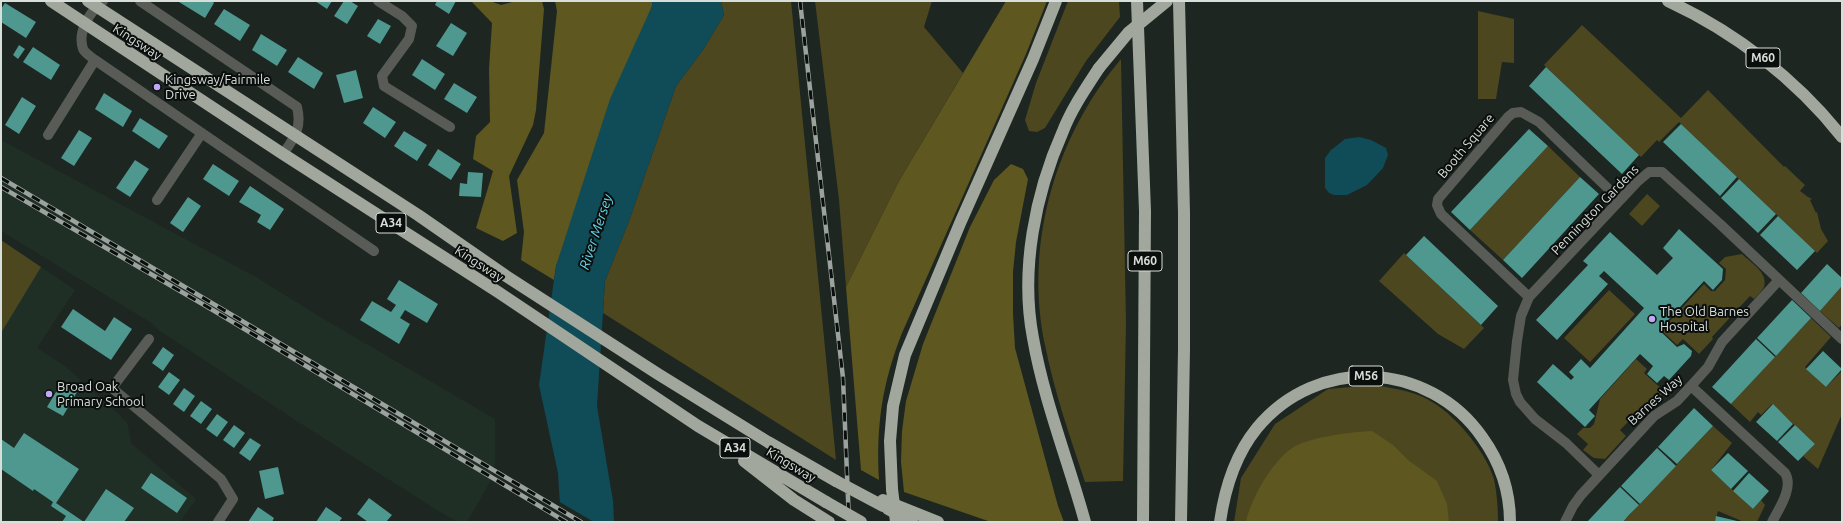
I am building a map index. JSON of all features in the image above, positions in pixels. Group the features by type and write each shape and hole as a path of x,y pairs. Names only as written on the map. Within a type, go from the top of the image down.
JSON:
{"highway":[{"name":"Kingsway","path":"51,1 283,154 498,292 704,430 862,522"},
{"path":"896,522 890,455 893,406 906,355 915,328 1033,59 1056,1"},
{"name":"M60","path":"1137,1 1145,212 1143,522"},
{"path":"1084,522 1040,375 1032,338 1028,290 1034,226 1047,173 1063,130 1077,102 1099,68 1128,34 1167,1"},
{"path":"1179,1 1184,227 1181,522"},
{"name":"M60","path":"1668,1 1721,28"},
{"name":"M60","path":"1686,1 1765,60 1810,101 1842,137"},
{"name":"Kingsway","path":"96,3 295,136 418,215 506,276 658,374 821,472 883,503"},
{"name":"M56","path":"1220,522 1223,499 1234,466 1252,435 1269,415 1291,398 1317,385 1346,377 1380,376 1408,382 1437,395 1461,411 1487,443 1500,468 1508,498 1510,522"},
{"path":"704,430 794,500 824,519"},
{"path":"883,503 912,522"},
{"path":"883,503 938,522"}],"street":[{"path":"140,1 297,107 300,118 295,136 283,154"},
{"path":"378,1 402,16 412,26 408,39 382,76 384,86 450,127"},
{"path":"96,3 85,24 81,36 84,50 94,60 374,251"},
{"path":"48,135 94,60"},
{"name":"Booth Square","path":"1530,297 1441,214 1437,205 1438,199 1508,117 1513,113 1521,112 1539,122 1620,200"},
{"path":"157,200 202,133"},
{"name":"Pennington Gardens","path":"1599,475 1566,443 1535,419 1520,402 1516,394 1513,380 1521,316 1526,302 1530,297 1637,182 1649,172 1662,172 1712,216 1842,339"},
{"name":"Barnes Way","path":"1565,522 1576,500 1654,416 1677,401 1692,386 1708,367 1722,342 1779,280"},
{"path":"149,339 112,388 221,479 233,499 218,522"},
{"path":"1692,386 1788,477 1789,483 1783,500 1772,522"}],"shaded area":[{"path":"471,1 490,1 501,5 516,1 542,1 544,9 536,110 533,125 509,176 517,233 503,241 476,228 493,171 473,159 476,136 490,122 489,69 492,23"},
{"path":"555,1 652,1 652,6 556,266 554,280 521,260 524,232 517,180 544,133 557,11"},
{"path":"721,1 791,1 836,460 603,313 605,281 629,221 676,86 703,50 724,15"},
{"path":"815,1 932,1 924,27 963,73 899,181 846,287 839,200"},
{"path":"1006,1 1047,1 1026,54 902,333 895,352 882,405 878,460 879,480 861,470 846,287 899,181"},
{"path":"1068,1 1119,1 1120,17 1086,61 1045,128 1037,132 1029,131 1025,120 1036,83"},
{"path":"1478,11 1514,19 1514,63 1502,62 1496,99 1478,99"},
{"path":"1582,25 1681,118 1708,90 1784,167 1785,166 1805,185 1800,191 1812,199 1810,200 1816,213 1817,212 1821,229 1828,241 1817,253 1679,122 1659,142 1657,140 1641,157 1544,65"},
{"path":"1121,59 1126,323 1123,481 1085,482 1063,414 1045,345 1040,307 1039,269 1042,231 1050,193 1062,157 1078,122 1098,90"},
{"path":"1,140 256,277 322,318 495,419 495,463 490,482 467,522 458,522 440,512 303,425 160,331 153,324 1,231"},
{"path":"1548,146 1580,177 1503,260 1470,230"},
{"path":"1011,164 1023,169 1028,179 1016,242 1013,272 1015,348 1058,506 1064,522 991,522 904,492 901,462 902,431 906,401 923,344 970,227 994,180"},
{"path":"1647,194 1660,206 1642,226 1629,214"},
{"name":"Broad Oak Primary School","path":"1,240 75,290 37,348 66,367 127,422 131,443 196,499 180,522 1,522"},
{"path":"1,240 41,267 1,333"},
{"path":"1404,253 1484,328 1464,349 1438,334 1379,281"},
{"path":"1742,254 1758,268 1764,277 1765,282 1762,290 1754,299 1750,296 1712,337 1713,339 1699,354 1683,339 1677,345 1661,330 1704,284 1711,291 1715,291 1725,280 1726,269 1719,263 1725,257"},
{"path":"1842,286 1842,324 1839,328 1820,311"},
{"path":"1609,290 1635,314 1590,362 1564,338"},
{"path":"1811,318 1831,337 1805,367 1826,387 1842,371 1842,414 1818,469 1803,456 1815,444 1772,404 1761,415 1758,412 1750,422 1731,404"},
{"path":"1636,359 1647,369 1644,373 1665,392 1640,410 1620,430 1626,436 1605,459 1594,458 1583,450 1588,444 1577,434 1583,428 1590,428 1594,424 1600,399"},
{"path":"1374,385 1407,391 1421,396 1448,413 1458,423 1484,456 1490,468 1496,490 1498,522 1234,522 1241,478 1275,424 1328,389"},
{"path":"1713,426 1732,443 1711,470 1753,509 1761,500 1765,505 1757,522 1744,522 1718,511 1715,522 1623,522"},
{"path":"1372,431 1393,445 1408,460 1437,481 1447,504 1449,522 1246,522 1257,492 1269,472 1291,449 1307,441 1318,438"}],"water":[{"name":"River Mersey","path":"652,1 721,1 724,15 703,50 676,86 629,221 605,281 597,406 613,501 614,522 561,522 558,473 539,385 556,266 610,99 652,6"},
{"path":"1359,137 1371,140 1386,148 1388,155 1383,168 1367,185 1347,195 1334,195 1329,193 1325,188 1325,158 1331,150 1345,139"}],"pier":[{"path":"558,501 594,522 559,522"}],"building":[{"path":"212,1 214,3 205,18 179,2"},
{"path":"315,1 332,1 327,9"},
{"path":"344,1 350,1 358,6 347,24 334,16"},
{"path":"437,1 456,1 449,14 435,5"},
{"path":"5,3 36,22 26,38 1,22 1,9"},
{"path":"224,9 250,25 240,41 214,24"},
{"path":"378,19 391,26 380,44 367,36"},
{"path":"451,23 467,33 453,56 436,46"},
{"path":"261,34 287,50 277,66 252,50"},
{"path":"19,45 25,49 18,59 13,55"},
{"path":"33,47 60,65 51,80 23,62"},
{"path":"298,57 323,73 314,89 288,72"},
{"path":"422,59 445,74 435,90 412,75"},
{"path":"1546,67 1639,155 1622,174 1529,86"},
{"path":"356,70 363,98 344,103 336,75"},
{"path":"454,83 477,97 467,113 444,99"},
{"path":"104,93 132,111 123,127 95,109"},
{"path":"22,97 36,106 19,134 5,125"},
{"path":"373,107 396,122 385,138 363,123"},
{"path":"140,118 168,136 159,149 132,131"},
{"path":"1681,124 1737,177 1720,196 1663,142"},
{"path":"1529,129 1548,146 1470,230 1451,212"},
{"path":"79,130 92,138 74,166 61,158"},
{"path":"404,131 427,145 417,161 394,146"},
{"path":"438,149 461,164 451,180 428,165"},
{"path":"135,160 149,169 130,197 116,188"},
{"path":"213,164 239,181 229,196 203,179"},
{"path":"468,172 483,173 481,197 459,196 460,183 467,184"},
{"path":"1580,177 1599,194 1522,278 1503,260"},
{"path":"1739,179 1776,214 1758,233 1721,198"},
{"path":"250,186 284,209 270,230 257,222 261,215 239,202"},
{"path":"188,197 201,206 183,232 170,223"},
{"path":"1778,216 1815,251 1797,270 1760,235"},
{"name":"The Old Barnes Hospital","path":"1679,229 1723,269 1722,280 1713,290 1704,281 1659,330 1677,347 1684,344 1692,351 1691,356 1669,380 1664,376 1657,383 1647,374 1653,366 1640,354 1589,410 1595,416 1585,427 1537,382 1553,364 1571,380 1574,377 1569,372 1581,359 1590,368 1644,308 1604,271 1599,276 1608,284 1557,340 1536,320 1588,265 1583,261 1610,232 1657,275 1673,258 1663,248"},
{"path":"1424,236 1498,306 1481,325 1406,255"},
{"path":"1827,264 1842,278 1842,286 1820,311 1801,293"},
{"path":"399,280 438,304 427,323 405,310 400,318 410,324 399,344 360,320 372,301 391,312 396,305 387,299"},
{"path":"1792,300 1811,318 1776,356 1757,338"},
{"path":"73,309 105,331 114,317 132,329 111,360 61,327"},
{"path":"1756,339 1775,357 1731,404 1712,387"},
{"path":"163,347 174,355 163,371 152,363"},
{"path":"1823,351 1842,369 1826,387 1806,369"},
{"path":"169,372 180,380 169,395 158,387"},
{"path":"62,382 77,392 63,416 47,407"},
{"path":"184,388 195,396 184,412 173,404"},
{"path":"201,401 212,409 201,424 190,416"},
{"path":"1773,404 1793,424 1777,441 1756,422"},
{"path":"1694,408 1713,426 1677,464 1658,447"},
{"path":"217,414 228,422 217,437 206,429"},
{"path":"234,425 245,433 234,448 223,440"},
{"path":"1795,425 1815,444 1798,461 1778,442"},
{"path":"24,433 79,469 56,503 84,522 62,522 66,516 51,506 53,502 34,489 33,491 1,469 1,439 14,448"},
{"path":"250,438 261,445 250,461 239,453"},
{"path":"1657,448 1676,466 1640,504 1621,486"},
{"path":"1728,453 1748,471 1731,489 1711,470"},
{"path":"278,467 284,494 265,499 259,471"},
{"path":"151,473 187,498 177,513 141,488"},
{"path":"1749,473 1769,491 1753,509 1733,491"},
{"path":"1620,487 1639,505 1623,522 1587,522"},
{"path":"106,489 134,508 124,522 84,522"},
{"path":"369,498 392,515 386,522 368,522 357,514"},
{"path":"258,507 274,518 272,522 248,522"},
{"path":"326,507 342,518 339,522 316,522"},
{"path":"1716,516 1737,521 1737,522 1715,522"}],"railway":[{"path":"800,1 843,378 849,522"},
{"path":"1,178 581,522"},
{"path":"1,187 211,309 566,522"}],"place":[{"name":"Kingsway/Fairmile Drive","path":"157,87"},
{"name":"The Old Barnes Hospital","path":"1652,319"},
{"name":"Broad Oak Primary School","path":"49,394"}]}
